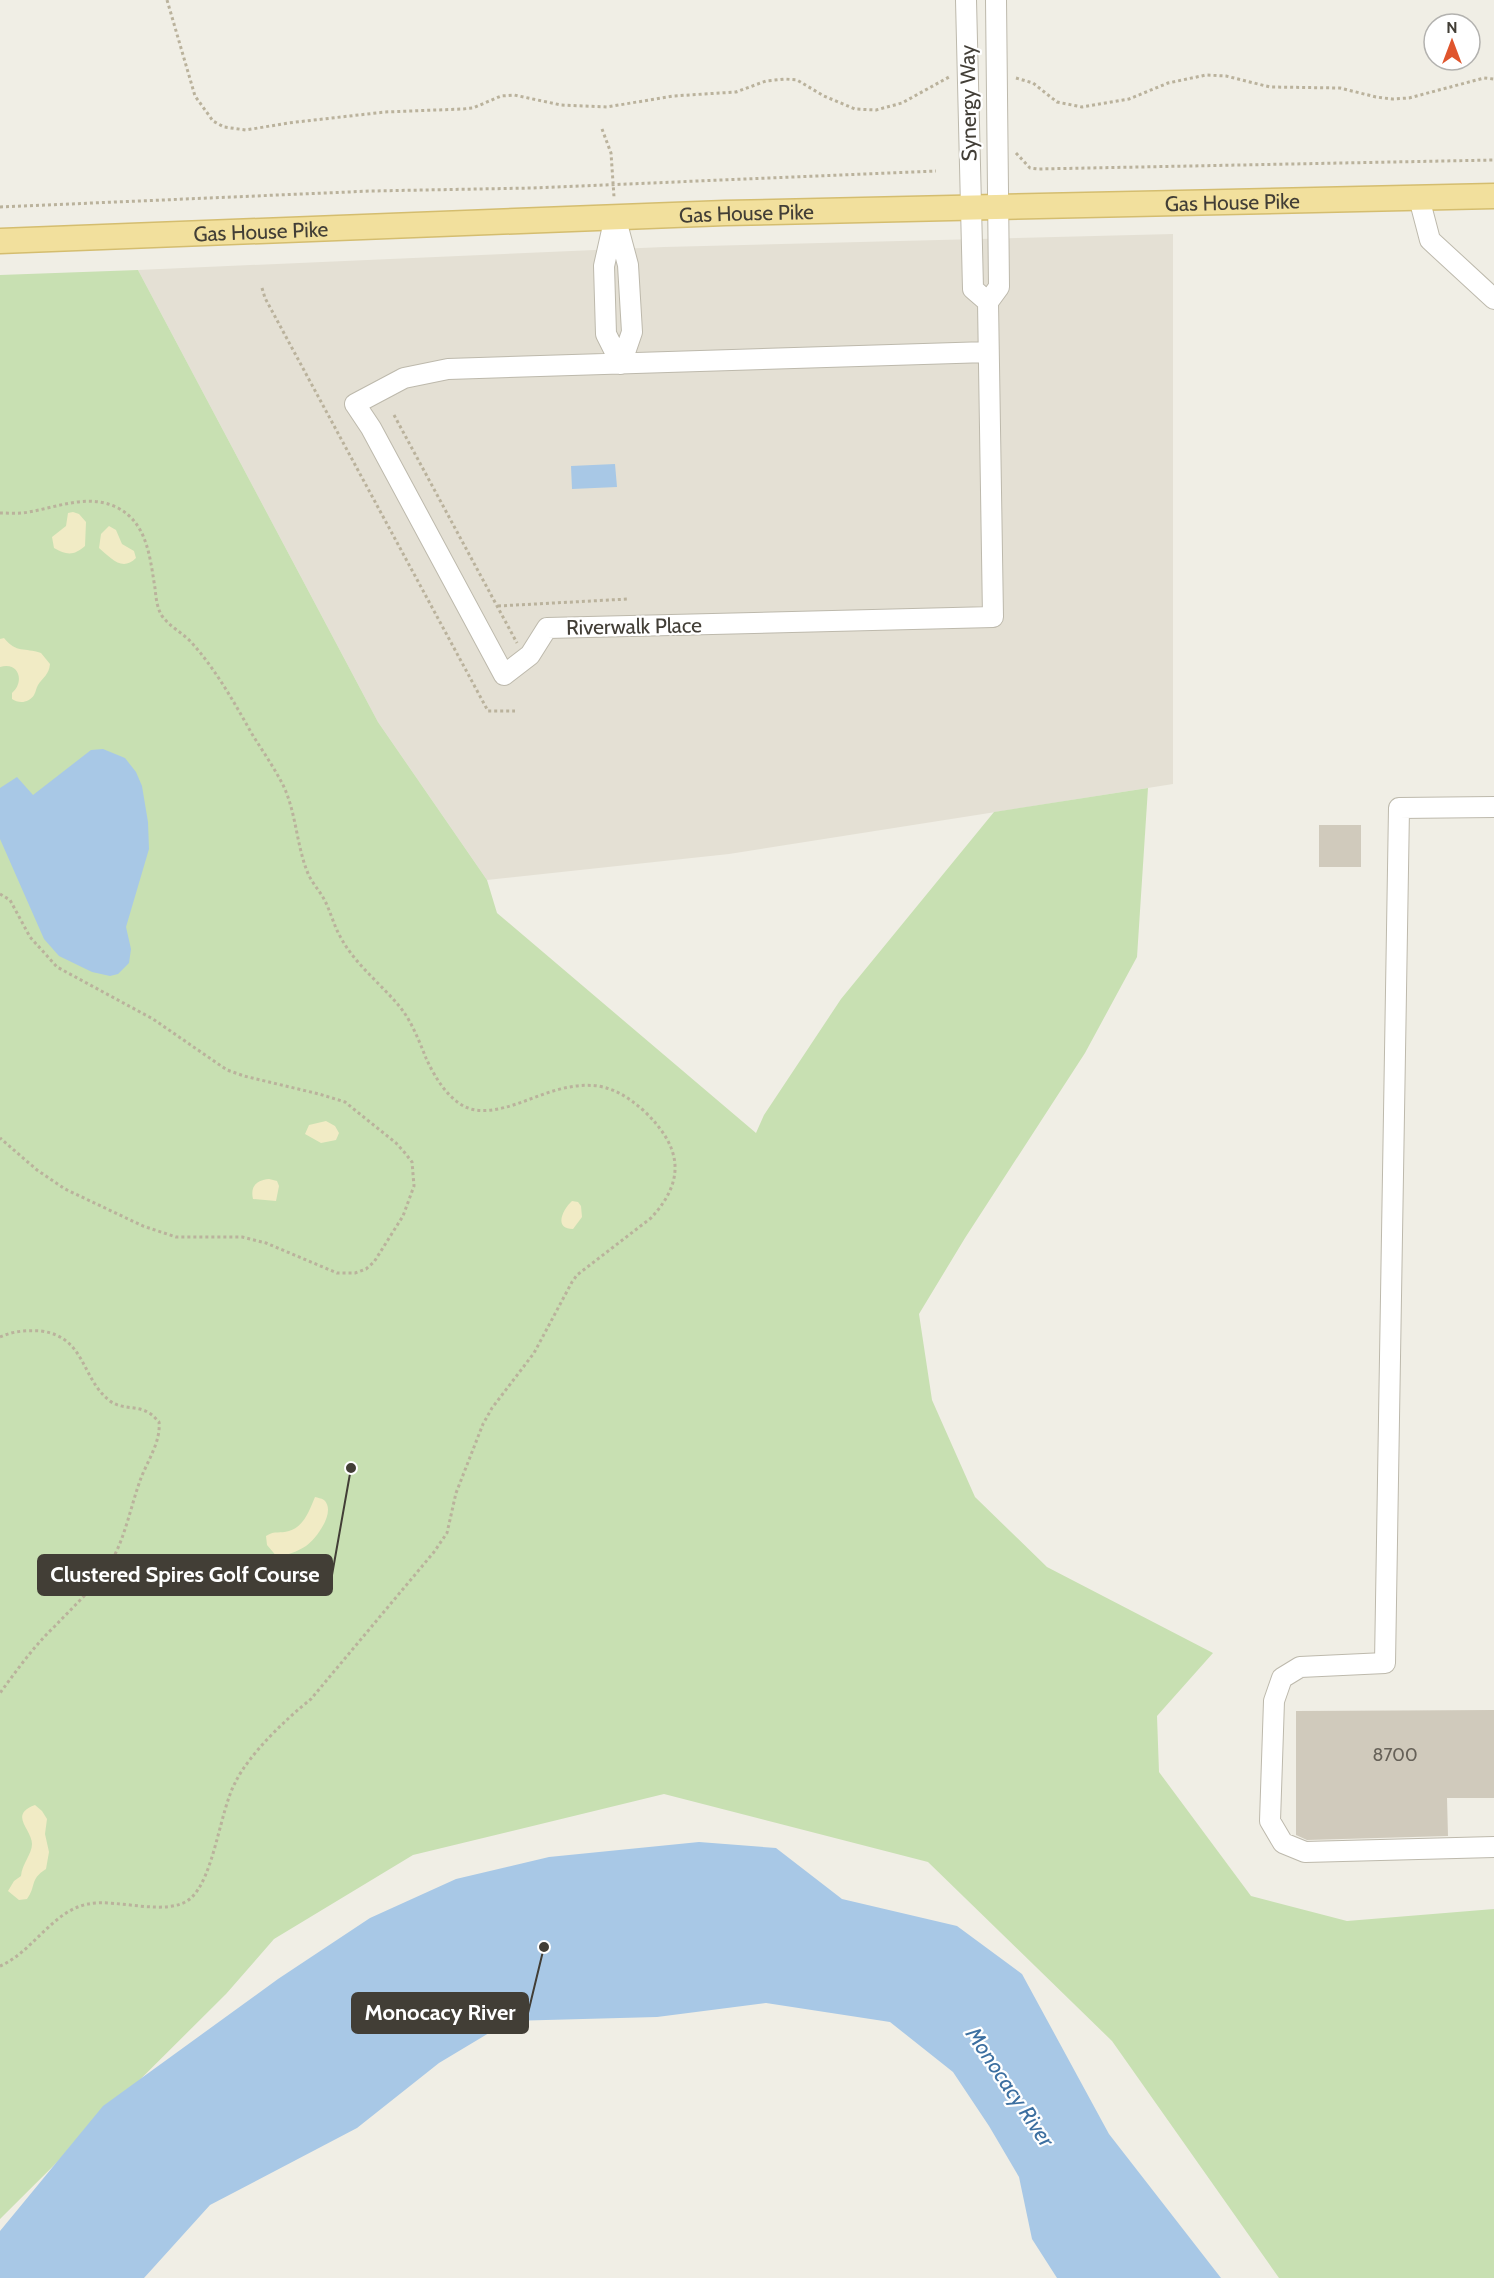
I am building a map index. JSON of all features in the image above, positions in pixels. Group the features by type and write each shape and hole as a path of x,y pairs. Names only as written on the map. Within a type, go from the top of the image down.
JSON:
{"main road":[{"name":"Gas House Pike","path":"0,241 615,217 998,206 1494,196"}],"street":[{"name":"Synergy Way","path":"966,0 970,207"},
{"name":"Synergy Way","path":"996,0 998,206"},
{"path":"1419,198 1430,240 1494,299"},
{"name":"Riverwalk Place","path":"988,352 448,369 404,378 356,405 504,675 530,655 547,628 993,617 988,352 987,302 999,287 998,206"},
{"name":"Riverwalk Place","path":"970,207 973,289 987,302"},
{"path":"615,217 628,265 632,332 621,364"},
{"path":"1494,807 1399,808 1385,1663 1300,1667 1282,1678 1274,1701 1270,1821 1283,1843 1305,1852 1494,1847"}],"path":[{"path":"167,0 195,96 213,121 233,129 246,130 385,112 473,108 501,96 514,95 561,105 607,107 673,96 736,92 766,81 784,79 798,80 824,96 855,109 876,110 902,103 939,81 954,76"},
{"path":"1012,78 1025,79 1057,102 1082,107 1129,99 1168,83 1206,75 1226,76 1270,87 1340,87 1392,99 1409,98 1484,78 1494,79"},
{"path":"602,129 610,153 615,217"},
{"path":"1013,146 1025,164 1030,168 1038,169 1494,160"},
{"path":"0,207 936,171"},
{"path":"262,288 265,298 316,395 488,711 515,711"},
{"path":"394,415 519,646"},
{"path":"0,513 25,513 63,503 103,503 119,508 134,520 150,556 162,616 190,641 223,684 283,785 308,872 324,900 340,937 352,955 403,1010 431,1069 446,1091 460,1105 474,1110 489,1110 579,1084 602,1087 625,1096 657,1123 667,1137 676,1158 672,1184 661,1207 651,1218 577,1275 528,1363 492,1408 456,1493 447,1533 434,1552 311,1699 260,1748 235,1782 208,1867 191,1898 175,1906 161,1907 106,1902 88,1904 74,1909 47,1929 20,1955 0,1966"},
{"path":"497,606 628,599"},
{"path":"0,894 10,900 30,937 57,967 153,1019 210,1060 244,1076 345,1102 405,1153 412,1162 414,1186 403,1216 374,1262 366,1269 346,1274 337,1273 266,1243 242,1237 176,1238 143,1226 65,1189 37,1170 0,1138"},
{"path":"0,1337 10,1332 30,1330 55,1333 70,1344 108,1400 120,1407 150,1413 159,1422 160,1435 150,1456 124,1533 112,1560 75,1606 26,1658 0,1693"}],"shaded area":[{"path":"1173,234 1173,784 729,854 487,880 378,722 138,270 664,247"}],"green space":[{"path":"138,270 378,722 487,880 497,913 756,1133 764,1115 841,999 994,812 1148,788 1137,957 1085,1053 965,1238 919,1314 932,1400 975,1497 1047,1567 1213,1653 1157,1716 1159,1772 1251,1896 1347,1921 1494,1909 1494,2278 1279,2278 1112,2041 928,1862 664,1794 413,1855 274,1939 226,1994 0,2219 0,275"}],"sand":[{"path":"68,513 79,514 86,522 85,546 77,552 66,553 54,548 52,537 66,526"},
{"path":"109,526 116,530 122,544 134,551 136,558 131,562 121,564 99,548 101,534"},
{"path":"4,638 17,648 41,653 50,664 34,695 27,701 18,702 12,699 12,693 19,678 16,670 7,666 0,667 0,639"},
{"path":"326,1121 335,1126 339,1133 336,1140 321,1143 305,1134 309,1125"},
{"path":"269,1179 277,1181 279,1186 276,1201 253,1199 255,1184"},
{"path":"572,1201 578,1202 581,1206 582,1217 573,1229 563,1226 562,1222 563,1213"},
{"path":"315,1497 324,1500 327,1505 328,1511 323,1525 306,1546 278,1558 267,1545 266,1536 289,1531 299,1526"},
{"path":"35,1805 47,1819 45,1834 49,1852 46,1869 35,1880 27,1899 19,1900 8,1891 14,1881 21,1876 30,1852 31,1838 22,1818 27,1809"}],"water":[{"path":"615,464 617,487 572,489 571,466"},
{"path":"103,749 125,758 136,772 142,786 148,822 149,849 126,927 131,949 129,963 118,974 110,976 92,972 59,956 44,939 0,839 0,788 17,777 33,795 91,750"},
{"path":"699,1842 776,1848 842,1899 957,1926 1022,1974 1109,2134 1221,2278 1057,2278 1032,2239 1019,2177 953,2072 890,2022 766,2003 657,2017 509,2021 439,2063 357,2128 210,2205 144,2278 0,2278 0,2231 103,2106 278,1979 370,1918 456,1879 549,1857"}],"building":[{"path":"1319,825 1361,825 1361,867 1319,867"},
{"path":"1494,1710 1494,1798 1447,1798 1448,1836 1307,1840 1296,1835 1296,1711"}],"place":[{"name":"Clustered Spires Golf Course","path":"351,1468"},
{"name":"Monocacy River","path":"544,1947"}]}
